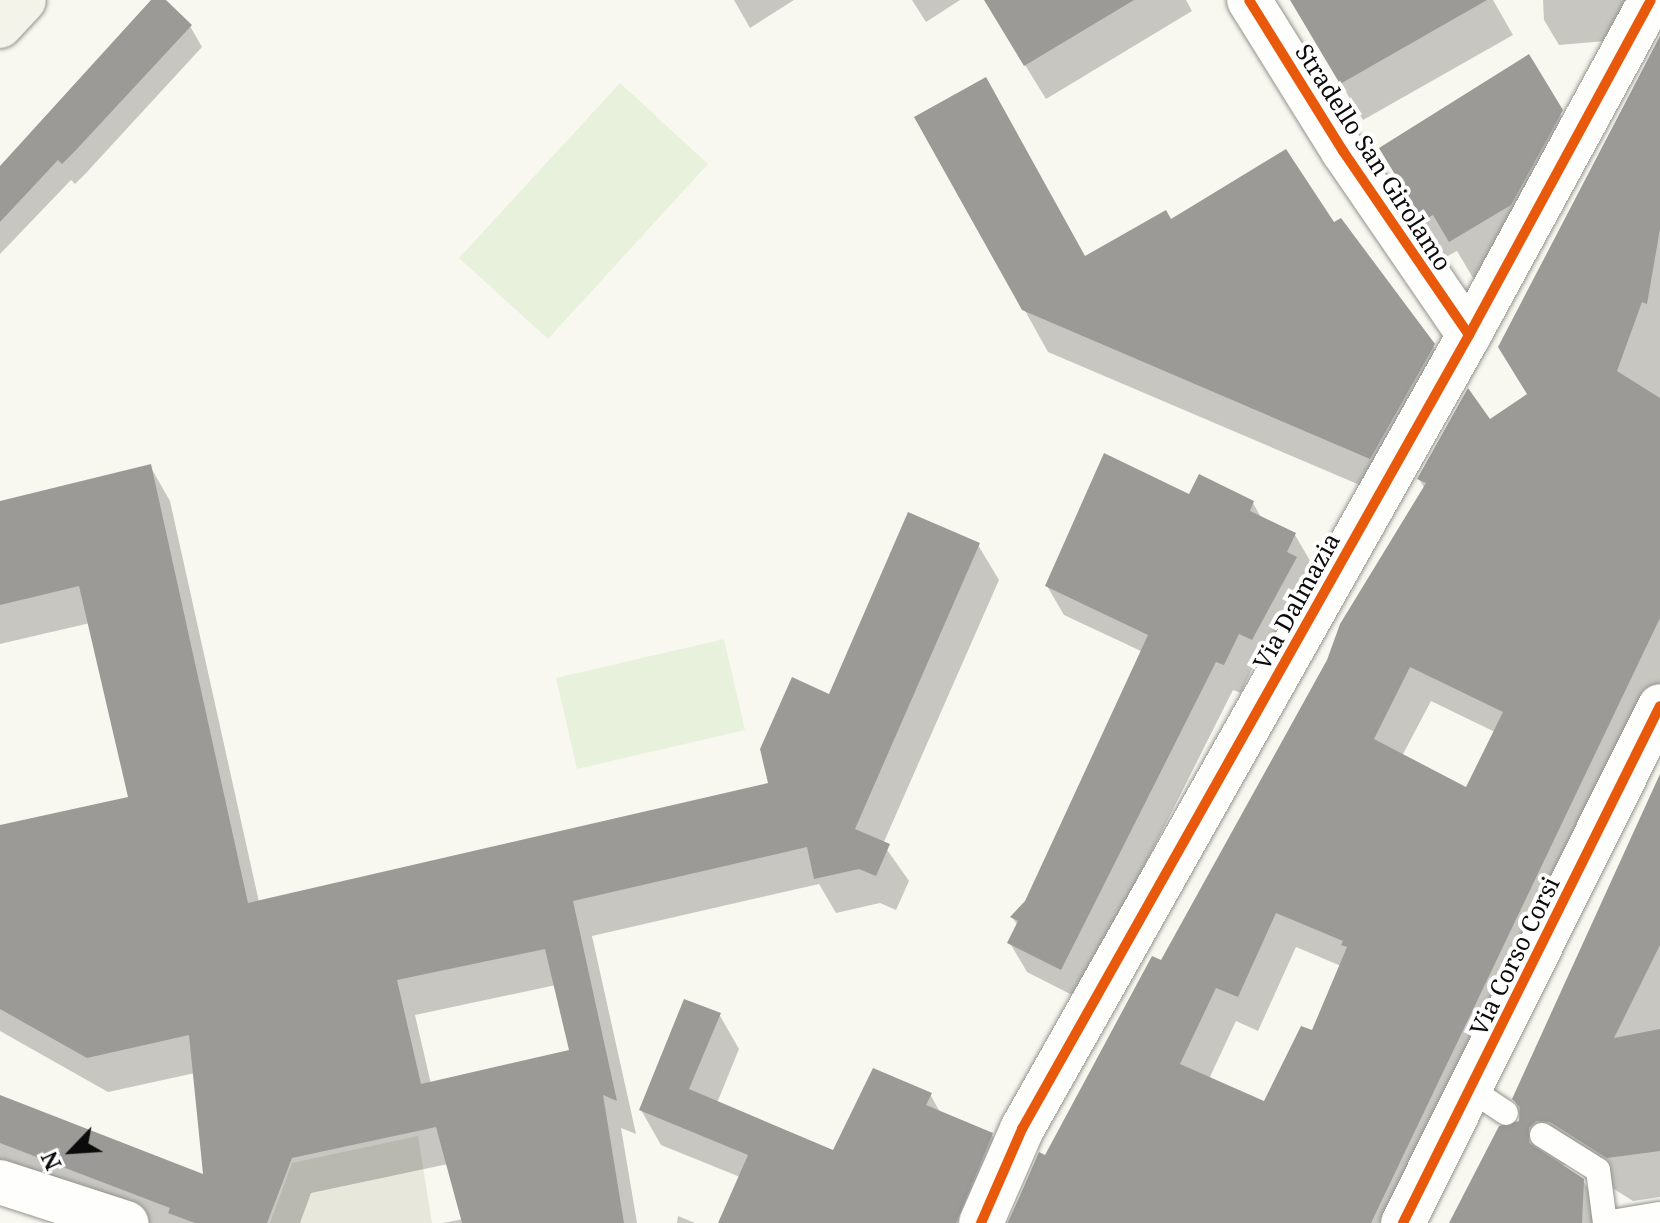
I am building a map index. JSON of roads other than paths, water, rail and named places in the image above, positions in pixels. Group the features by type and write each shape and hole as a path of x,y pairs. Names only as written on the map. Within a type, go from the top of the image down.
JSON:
{"main road":[{"path":"0,26 24,0"}],"street":[{"name":"Stradello San Girolamo","path":"1249,0 1343,151 1469,335"},
{"name":"Via Dalmazia","path":"981,1223 1022,1129 1469,335 1643,47 1651,0"},
{"name":"Via Corso Corsi","path":"1403,1223 1660,706"},
{"path":"0,1182 126,1223"}],"lane":[{"path":"1470,1089 1506,1113"},
{"path":"1542,1135 1598,1170 1605,1223 1660,1214"}]}
